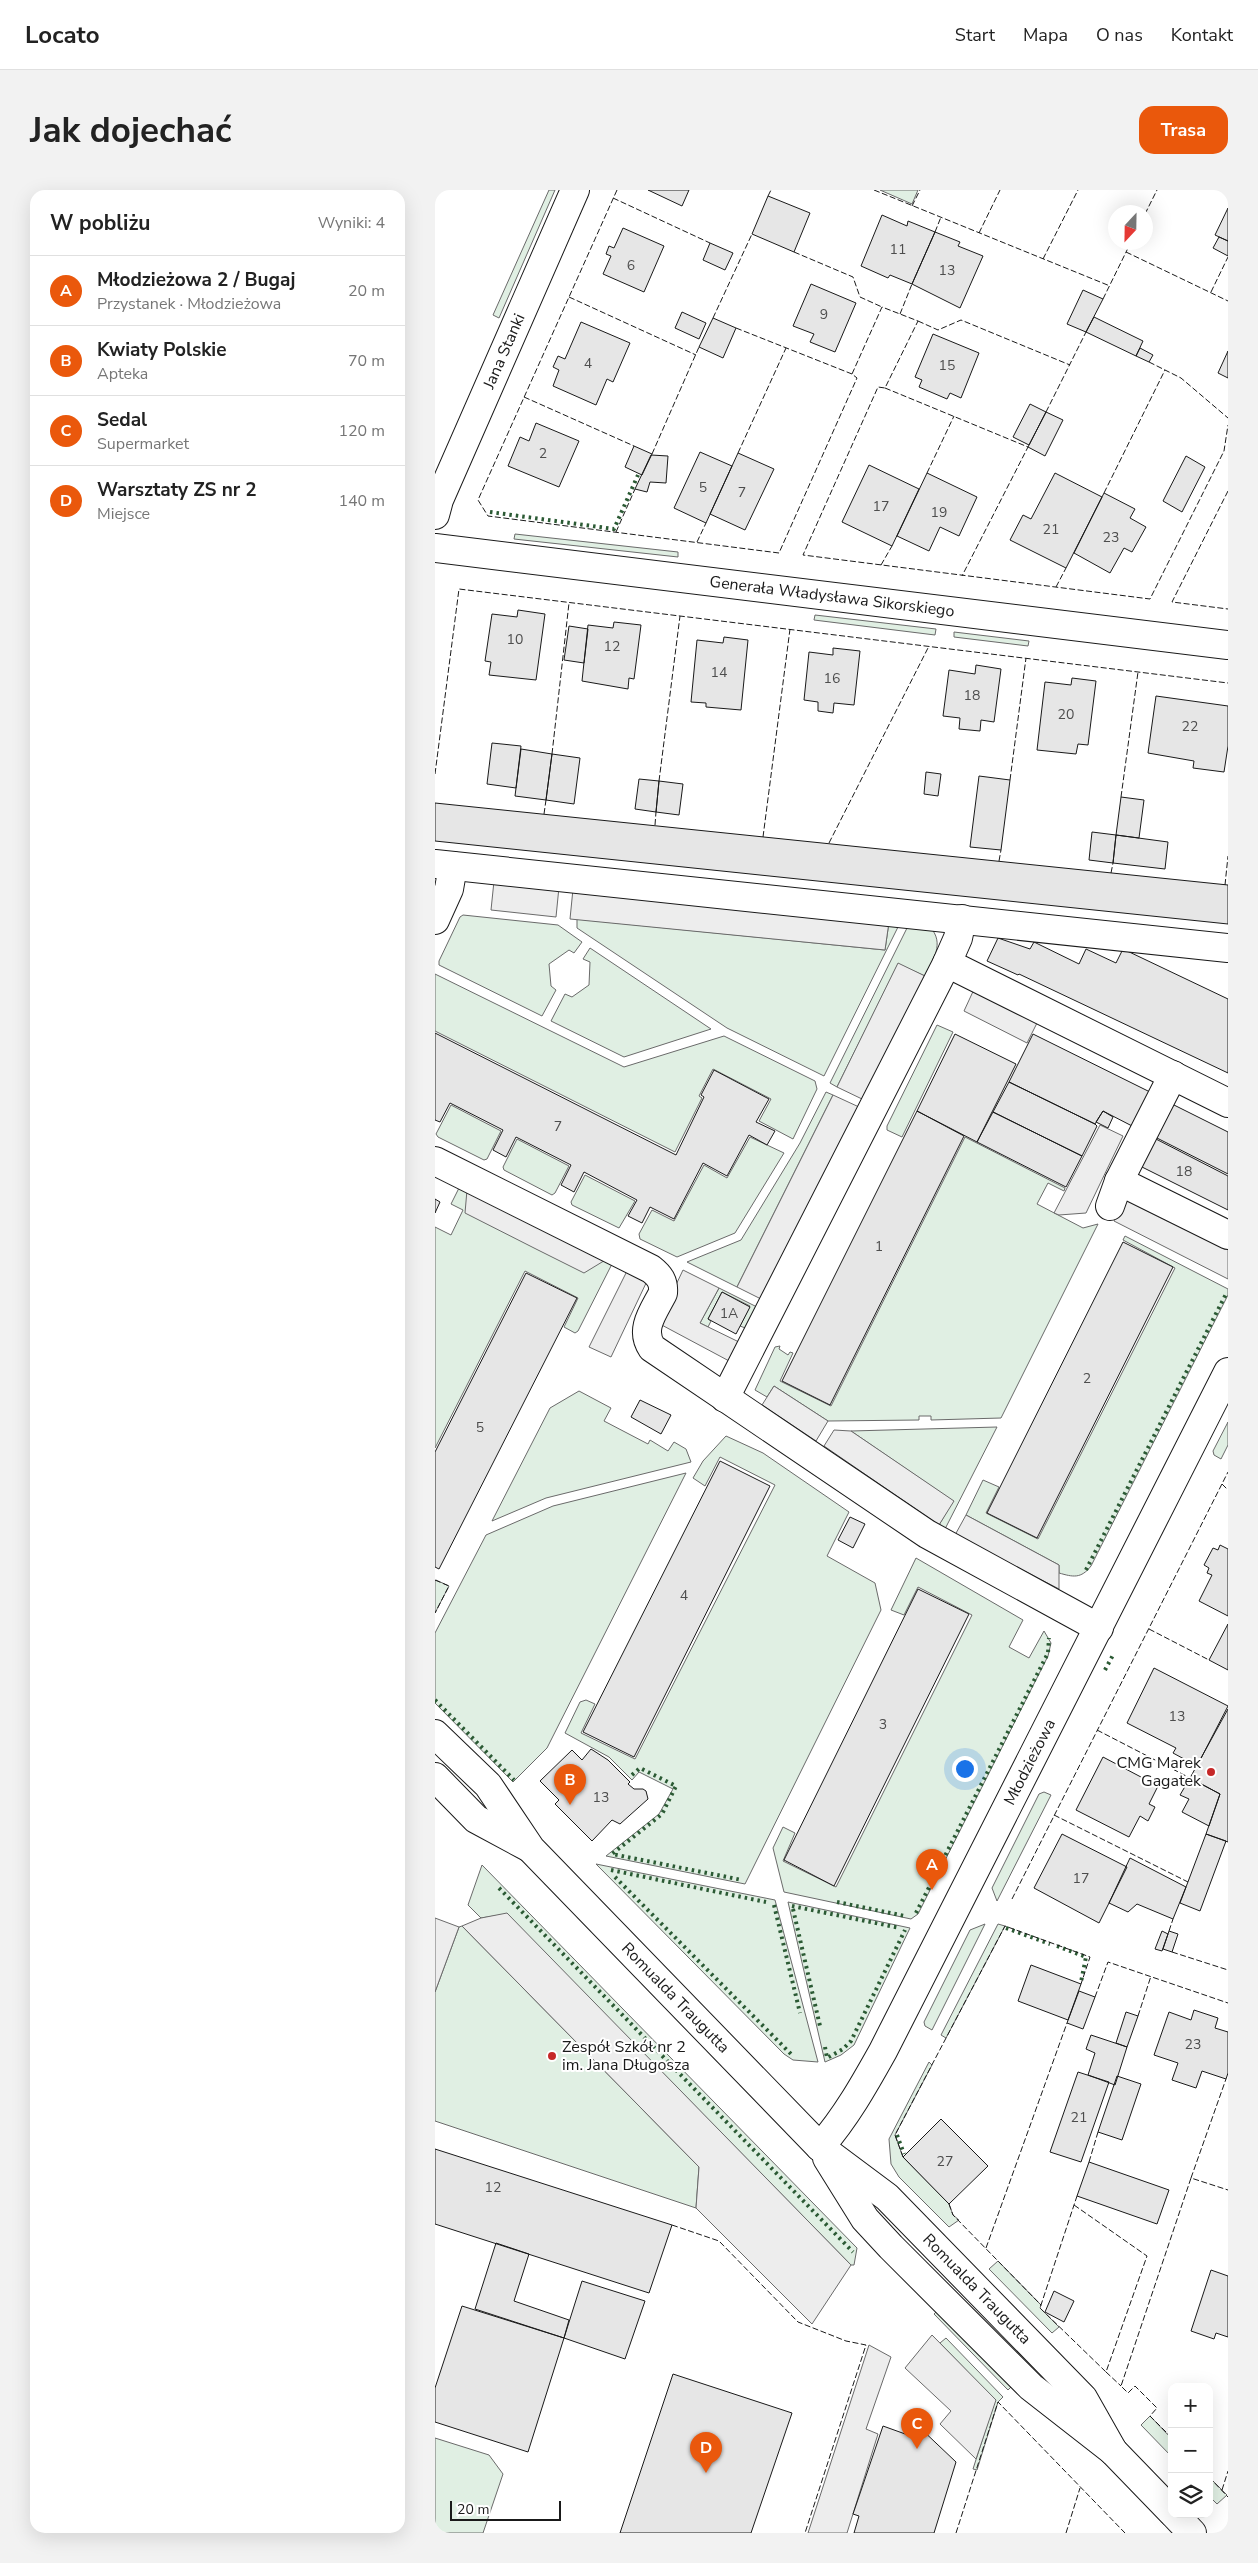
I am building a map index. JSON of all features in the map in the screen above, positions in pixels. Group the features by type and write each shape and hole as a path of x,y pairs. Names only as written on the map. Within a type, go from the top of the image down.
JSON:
{"street":[{"name":"Jana Stanki","path":"435,515 439,500 575,190"},
{"name":"Generała Władysława Sikorskiego","path":"435,548 1228,645"},
{"path":"435,920 449,889 444,865 1228,948"},
{"path":"725,1398 947,963 958,938 962,919"},
{"path":"947,963 1228,1103"},
{"path":"1173,1075 1114,1194 1228,1235"},
{"path":"435,1161 651,1269 662,1282 663,1293 647,1327 647,1341 652,1348 942,1544 1099,1628"},
{"name":"Młodzieżowa","path":"820,2146 836,2128 858,2096 883,2051 1228,1372"},
{"name":"Romualda Traugutta","path":"435,1734 488,1785 531,1849 820,2146 887,2197 1083,2398 1113,2451 1168,2508"},
{"name":"Romualda Traugutta","path":"435,1777 476,1819 531,1849"},
{"name":"Romualda Traugutta","path":"1178,2518 1192,2533"}],"green space":[{"path":"549,190 555,190 499,318 493,315"},
{"path":"880,190 918,190 912,204"},
{"path":"515,534 678,552 678,557 514,539"},
{"path":"815,615 936,629 935,635 814,620"},
{"path":"954,632 1029,641 1028,646 954,637"},
{"path":"463,915 558,925 582,942 574,953 569,950 549,964 551,986 556,990 542,1016 439,965 439,961 460,917"},
{"path":"577,919 885,950 889,922 900,923 824,1076 727,1028 577,928"},
{"path":"909,924 930,927 937,939 934,958 925,976 898,964 837,1087 830,1083"},
{"path":"590,948 711,1029 624,1057 551,1021 565,994 572,997 589,985 590,962 583,959"},
{"path":"435,974 624,1067 724,1036 815,1081 817,1089 793,1139 759,1121 771,1099 713,1069 699,1096 702,1098 675,1152 435,1031"},
{"path":"937,1025 953,1032 902,1137 887,1130 887,1126"},
{"path":"826,1092 833,1095 737,1287 687,1262 741,1240 800,1143"},
{"path":"451,1105 501,1131 487,1159 484,1160 438,1137 436,1134"},
{"path":"750,1137 784,1153 735,1233 677,1257 640,1239 639,1234 652,1210 674,1221 704,1165 727,1178"},
{"path":"965,1137 1065,1188 1064,1191 1048,1183 1037,1204 1083,1228 1098,1224 1001,1418 931,1420 931,1416 919,1416 919,1420 828,1421 774,1386 767,1397 755,1390 775,1347 780,1346 779,1349 788,1355 790,1352 793,1353 780,1381 831,1406"},
{"path":"517,1139 569,1166 555,1193 552,1195 504,1170 503,1167"},
{"path":"585,1175 635,1201 619,1228 572,1205 571,1202"},
{"path":"460,1186 613,1262 578,1331 575,1333 564,1327 578,1298 525,1271 435,1448 435,1227 451,1235 463,1210 451,1204"},
{"path":"1125,1236 1228,1289 1228,1295 1091,1566 1080,1575 1069,1575 1059,1573 1059,1565 966,1515 983,1480 999,1487 986,1513 1038,1539 1175,1268 1123,1240"},
{"path":"719,1288 759,1308 748,1329 740,1326 750,1306 722,1292 708,1319 711,1321 708,1327 700,1323"},
{"path":"579,1391 611,1408 604,1421 648,1444 650,1440 668,1451 674,1442 686,1449 691,1462 546,1498 492,1521 550,1408"},
{"path":"1228,1422 1228,1445 1221,1459 1214,1455 1213,1451"},
{"path":"997,1427 945,1529 939,1525 953,1501 851,1431"},
{"path":"726,1436 763,1453 849,1512 827,1556 875,1583 881,1610 745,1884 606,1856 659,1814 673,1789 639,1772 632,1780 609,1757 565,1733 580,1702 586,1700 595,1704 581,1733 635,1759 775,1485 720,1457 705,1486 693,1478 703,1461"},
{"path":"686,1473 547,1748 513,1782 435,1703 435,1633 486,1535 553,1506"},
{"path":"916,1558 1023,1620 1009,1647 1029,1658 1044,1631 1051,1643 1048,1656 918,1914 911,1919 784,1892 773,1848 783,1827 795,1833 783,1861 836,1887 972,1615 918,1587 904,1615 891,1610"},
{"path":"435,1581 449,1586 435,1613"},
{"path":"1044,1792 1051,1795 997,1901 992,1888 1039,1794"},
{"path":"596,1864 775,1900 818,2062 793,2060 784,2054"},
{"path":"482,1865 857,2248 854,2265 851,2265 507,1914 481,1918 468,1905"},
{"path":"788,1902 910,1928 854,2045 841,2055 825,2062"},
{"path":"985,1924 932,2030 925,2026 924,2022 970,1930"},
{"path":"998,1924 1005,1926 946,2038 941,2035"},
{"path":"462,1926 699,2167 696,2208 435,2121 435,1992 459,1927"},
{"path":"929,2062 932,2065 895,2135 903,2157 949,2204 953,2215 959,2220 949,2227 899,2177 891,2164 889,2139"},
{"path":"998,2261 1041,2305 1040,2308 1059,2327 1052,2333 989,2269"},
{"path":"938,2310 1013,2385 1008,2390 934,2314"},
{"path":"946,2338 1003,2397 998,2402 977,2470 973,2469 995,2400 940,2343"},
{"path":"1150,2416 1168,2435 1168,2453 1141,2425"},
{"path":"435,2438 489,2455 503,2474 483,2533 435,2533"},
{"path":"1213,2481 1227,2495 1217,2504 1213,2500"}],"shaded area":[{"path":"494,881 559,887 556,917 491,910"},
{"path":"573,889 889,922 885,950 570,919"},
{"path":"898,963 925,976 862,1099 837,1087"},
{"path":"976,985 1040,1017 1027,1043 964,1011"},
{"path":"833,1095 859,1107 763,1300 737,1287"},
{"path":"1100,1125 1123,1136 1086,1213 1059,1215 1054,1213"},
{"path":"467,1190 607,1259 584,1273 465,1213"},
{"path":"1126,1196 1228,1246 1228,1279 1114,1221"},
{"path":"628,1269 648,1279 611,1357 589,1347"},
{"path":"683,1270 719,1288 700,1323 741,1343 731,1362 658,1323"},
{"path":"774,1386 828,1421 816,1441 762,1405"},
{"path":"834,1430 851,1431 954,1501 939,1525 824,1446"},
{"path":"966,1515 1059,1565 1059,1589 955,1535"},
{"path":"507,1913 851,2265 812,2324 696,2208 699,2167 462,1926 481,1918"},
{"path":"435,1918 459,1927 435,1992"},
{"path":"932,2335 996,2400 976,2459 940,2424 951,2411 905,2368"},
{"path":"869,2345 891,2357 866,2429 878,2434 847,2533 808,2533"}],"building":[{"path":"648,190 689,190 682,206"},
{"path":"768,196 810,213 794,252 752,234"},
{"path":"1228,208 1228,241 1215,235"},
{"path":"882,215 907,226 908,221 935,232 912,284 890,275 888,278 861,266"},
{"path":"623,228 664,246 644,292 603,274 611,256 606,254 609,246 614,248"},
{"path":"935,232 960,242 958,246 983,256 960,308 912,284"},
{"path":"1219,237 1228,241 1228,256 1213,248"},
{"path":"710,243 733,253 725,270 703,260"},
{"path":"811,284 856,303 835,352 810,342 814,334 793,326"},
{"path":"1083,290 1103,299 1086,332 1067,324"},
{"path":"682,312 706,323 699,339 675,328"},
{"path":"1094,317 1143,341 1136,356 1086,332"},
{"path":"713,318 736,328 723,358 699,347"},
{"path":"581,322 630,343 613,382 607,379 596,405 553,386 559,370 553,367 558,356 565,359"},
{"path":"933,334 979,353 961,398 950,393 947,399 919,387 922,380 915,377"},
{"path":"1140,348 1153,355 1149,362 1136,356"},
{"path":"1228,351 1228,378 1218,373"},
{"path":"1030,404 1046,412 1029,445 1013,437"},
{"path":"1046,412 1063,420 1045,456 1028,447"},
{"path":"536,423 579,441 559,487 508,466 520,437 529,441"},
{"path":"634,446 652,454 642,475 625,467"},
{"path":"700,452 732,466 706,523 674,508"},
{"path":"738,453 774,469 745,530 710,514"},
{"path":"651,455 668,456 666,483 650,482 647,492 635,489"},
{"path":"1186,456 1205,467 1182,512 1163,501"},
{"path":"869,465 919,489 892,546 842,522"},
{"path":"927,473 977,497 959,536 940,527 929,551 897,536"},
{"path":"1055,473 1102,497 1066,568 1010,540 1023,515 1031,519"},
{"path":"1104,493 1135,509 1130,518 1146,527 1132,552 1124,548 1110,573 1074,553"},
{"path":"518,610 545,614 536,680 489,675 491,662 485,661 492,614 517,617"},
{"path":"614,622 641,625 634,679 629,678 628,689 582,681 588,625 613,628"},
{"path":"569,626 588,629 584,663 564,660"},
{"path":"724,637 748,640 741,710 706,707 706,703 691,702 697,640 723,643"},
{"path":"833,648 860,651 854,705 834,703 833,713 818,711 818,702 804,700 809,652 833,655"},
{"path":"976,665 1001,669 994,722 981,720 980,731 959,729 960,718 943,716 949,670 975,674"},
{"path":"1072,678 1096,681 1088,745 1078,744 1076,754 1037,750 1045,682 1071,685"},
{"path":"1156,696 1228,706 1228,746 1224,772 1193,768 1194,761 1148,753"},
{"path":"492,743 521,746 516,788 487,784"},
{"path":"521,749 552,754 546,800 515,796"},
{"path":"552,754 580,758 574,804 546,800"},
{"path":"926,772 941,774 938,796 924,794"},
{"path":"979,776 1010,780 1001,850 970,847"},
{"path":"639,779 659,781 656,812 635,809"},
{"path":"659,781 683,784 679,815 656,812"},
{"path":"1121,797 1144,800 1139,838 1116,835"},
{"path":"435,803 1228,885 1228,924 435,841"},
{"path":"1092,832 1116,835 1113,863 1089,860"},
{"path":"1116,835 1168,842 1165,869 1113,863"},
{"path":"998,938 1030,949 1034,942 1079,964 1086,949 1116,963 1123,949 1228,999 1228,1073 1019,974 987,961"},
{"path":"435,1033 676,1155 704,1097 701,1095 714,1070 769,1099 756,1122 775,1131 767,1145 749,1135 727,1176 703,1163 674,1219 650,1207 642,1223 628,1216 637,1200 584,1172 574,1192 561,1185 571,1165 516,1137 506,1157 493,1150 503,1130 450,1103 440,1122 435,1120"},
{"path":"955,1034 1016,1064 977,1142 917,1111"},
{"path":"1033,1034 1152,1093 1134,1127 1103,1111 1095,1124 1009,1082"},
{"path":"1009,1082 1097,1126 1082,1156 993,1112"},
{"path":"1170,1103 1228,1132 1228,1174 1153,1136"},
{"path":"917,1111 964,1136 830,1405 782,1381"},
{"path":"1103,1111 1113,1117 1108,1128 1096,1122"},
{"path":"993,1112 1082,1156 1066,1187 977,1142"},
{"path":"1154,1138 1228,1176 1228,1210 1140,1166"},
{"path":"435,1199 440,1202 435,1213"},
{"path":"1123,1242 1173,1267 1037,1538 987,1513"},
{"path":"526,1273 577,1298 439,1569 435,1567 435,1452"},
{"path":"722,1292 750,1307 736,1334 708,1319"},
{"path":"640,1400 671,1415 661,1434 631,1417"},
{"path":"720,1461 770,1486 634,1757 583,1732"},
{"path":"850,1517 865,1524 853,1548 838,1540"},
{"path":"1220,1545 1228,1549 1228,1616 1199,1601 1212,1575 1207,1573 1209,1568 1204,1565 1213,1548 1218,1550"},
{"path":"918,1589 969,1614 834,1886 784,1860"},
{"path":"1228,1624 1228,1670 1209,1660"},
{"path":"1154,1668 1228,1706 1197,1766 1173,1753 1176,1748 1127,1723"},
{"name":"CMG Marek Gagatek","path":"1228,1709 1228,1842 1206,1834 1220,1794 1190,1778"},
{"path":"591,1749 608,1760 630,1782 628,1784 634,1789 646,1791 648,1799 620,1824 612,1820 592,1841 555,1804 559,1800 540,1781 572,1750 582,1760"},
{"path":"1103,1757 1158,1786 1149,1804 1155,1807 1148,1821 1140,1816 1129,1837 1076,1810"},
{"path":"1190,1778 1220,1794 1209,1826 1182,1812 1189,1799 1180,1795"},
{"path":"1062,1834 1127,1867 1099,1923 1034,1888"},
{"path":"1206,1834 1226,1841 1200,1911 1180,1903"},
{"path":"1130,1858 1186,1887 1173,1919 1137,1904 1128,1912 1109,1903"},
{"path":"1162,1931 1168,1934 1162,1951 1155,1949"},
{"path":"1169,1931 1178,1934 1172,1952 1163,1949"},
{"path":"1031,1965 1081,1984 1068,2020 1018,2001"},
{"path":"1079,1991 1095,1997 1083,2029 1067,2023"},
{"path":"1194,2010 1218,2018 1215,2028 1228,2032 1228,2073 1226,2079 1202,2071 1196,2088 1172,2080 1178,2063 1154,2055 1169,2012 1191,2020"},
{"path":"1126,2012 1138,2016 1127,2047 1116,2043"},
{"path":"1091,2035 1127,2047 1115,2085 1088,2075 1095,2053 1086,2049"},
{"path":"1078,2072 1109,2082 1081,2162 1050,2152"},
{"path":"1117,2076 1141,2084 1122,2140 1098,2132"},
{"path":"941,2119 988,2166 949,2204 903,2157"},
{"path":"435,2149 672,2225 649,2293 435,2224"},
{"path":"1089,2162 1169,2190 1157,2224 1077,2196"},
{"path":"496,2243 529,2254 514,2301 569,2320 564,2338 475,2309"},
{"path":"1211,2270 1228,2276 1228,2337 1216,2333 1214,2339 1191,2331"},
{"path":"582,2281 645,2301 625,2359 564,2338"},
{"path":"1054,2291 1074,2301 1064,2322 1045,2312"},
{"path":"462,2306 564,2338 528,2452 435,2422 435,2388"},
{"path":"673,2374 792,2413 751,2533 620,2533"},
{"path":"917,2425 956,2462 934,2533 854,2533 859,2516 853,2514 883,2426 908,2435"}],"hedge":[{"path":"490,512 614,529 638,475"},
{"path":"1086,1570 1227,1292"},
{"path":"916,1913 1048,1653 1049,1638"},
{"path":"1105,1670 1113,1655"},
{"path":"435,1700 514,1780"},
{"path":"632,1775 640,1768 676,1786 662,1814 612,1854 742,1880"},
{"path":"611,1870 766,1902"},
{"path":"615,1877 791,2054"},
{"path":"499,1888 853,2252"},
{"path":"837,1902 905,1916"},
{"path":"774,1905 800,2013"},
{"path":"792,1906 900,1928"},
{"path":"793,1909 820,2026"},
{"path":"1006,1928 1050,1944"},
{"path":"825,2047 827,2058 843,2049 851,2041 905,1930"},
{"path":"1057,1946 1086,1957 1081,1982"},
{"path":"897,2135 904,2154"}],"fence":[{"path":"617,190 478,500 488,516 779,553 857,378 852,374 882,307 918,321 885,388 878,387 803,555 1150,599 1224,451 1228,425"},
{"path":"768,196 771,190"},
{"path":"874,190 1110,286"},
{"path":"912,206 920,190"},
{"path":"979,233 1000,190"},
{"path":"1043,259 1078,190"},
{"path":"1150,205 1157,190"},
{"path":"613,198 710,243"},
{"path":"935,232 941,217"},
{"path":"713,318 752,234"},
{"path":"1103,299 1127,250"},
{"path":"794,252 853,277 860,297 882,307"},
{"path":"1126,252 1228,301"},
{"path":"1211,292 1228,257"},
{"path":"900,314 912,284"},
{"path":"569,297 696,355"},
{"path":"918,321 938,330 961,320 1070,365"},
{"path":"736,328 852,374"},
{"path":"1046,412 1086,332"},
{"path":"652,454 699,347"},
{"path":"738,453 786,348"},
{"path":"1149,362 1181,378 1228,418"},
{"path":"1104,493 1165,370"},
{"path":"885,388 1028,447 962,576"},
{"path":"524,397 634,446"},
{"path":"927,473 954,416"},
{"path":"616,532 635,489"},
{"path":"1228,491 1172,602 1228,609"},
{"path":"697,542 706,523"},
{"path":"881,565 892,546"},
{"path":"1056,587 1066,568"},
{"path":"435,774 459,589 1228,683"},
{"path":"552,754 569,603"},
{"path":"659,781 680,616"},
{"path":"763,837 790,629"},
{"path":"829,843 929,646"},
{"path":"1010,780 1026,658"},
{"path":"1121,797 1138,672"},
{"path":"544,814 546,800"},
{"path":"655,825 656,812"},
{"path":"999,861 1001,850"},
{"path":"1225,885 1228,856"},
{"path":"1111,873 1113,863"},
{"path":"1012,1899 1228,1472"},
{"path":"1222,1484 1228,1490"},
{"path":"435,1580 449,1586 435,1613"},
{"path":"1149,1629 1209,1660"},
{"path":"1097,1730 1190,1778"},
{"path":"1054,1815 1188,1882"},
{"path":"1169,1931 1173,1919"},
{"path":"903,2157 895,2135 1005,1926 1090,1957 1081,1984"},
{"path":"1172,1952 1228,1970"},
{"path":"1095,1997 1108,1962 1228,2003"},
{"path":"1138,2016 1151,1976"},
{"path":"986,2248 1067,2023"},
{"path":"1191,2178 1226,2079"},
{"path":"1089,2162 1098,2132"},
{"path":"1168,2434 1150,2416 1157,2408 1135,2386 1128,2393 1121,2386 1191,2178 1228,2190"},
{"path":"1074,2205 1147,2256 1106,2372 1040,2308 1074,2205 1077,2196"},
{"path":"949,2204 953,2215 1041,2305"},
{"path":"672,2225 719,2241 798,2322 846,2341 866,2345 805,2533"},
{"path":"1106,2372 1121,2386"},
{"path":"956,2533 998,2402 1125,2533"},
{"path":"1222,2490 1228,2471"},
{"path":"1213,2481 1228,2497"},
{"path":"1066,2533 1080,2488"}],"place":[{"name":"CMG Marek Gagatek","path":"1211,1772"},
{"name":"Kwiaty Polskie","path":"570,1805"},
{"name":"Młodzieżowa 2 / Bugaj","path":"932,1890"},
{"name":"Zespół Szkół nr 2 im. Jana Długosza","path":"552,2056"},
{"name":"Sedal","path":"917,2449"},
{"name":"Warsztaty ZS nr 2","path":"706,2473"}]}
